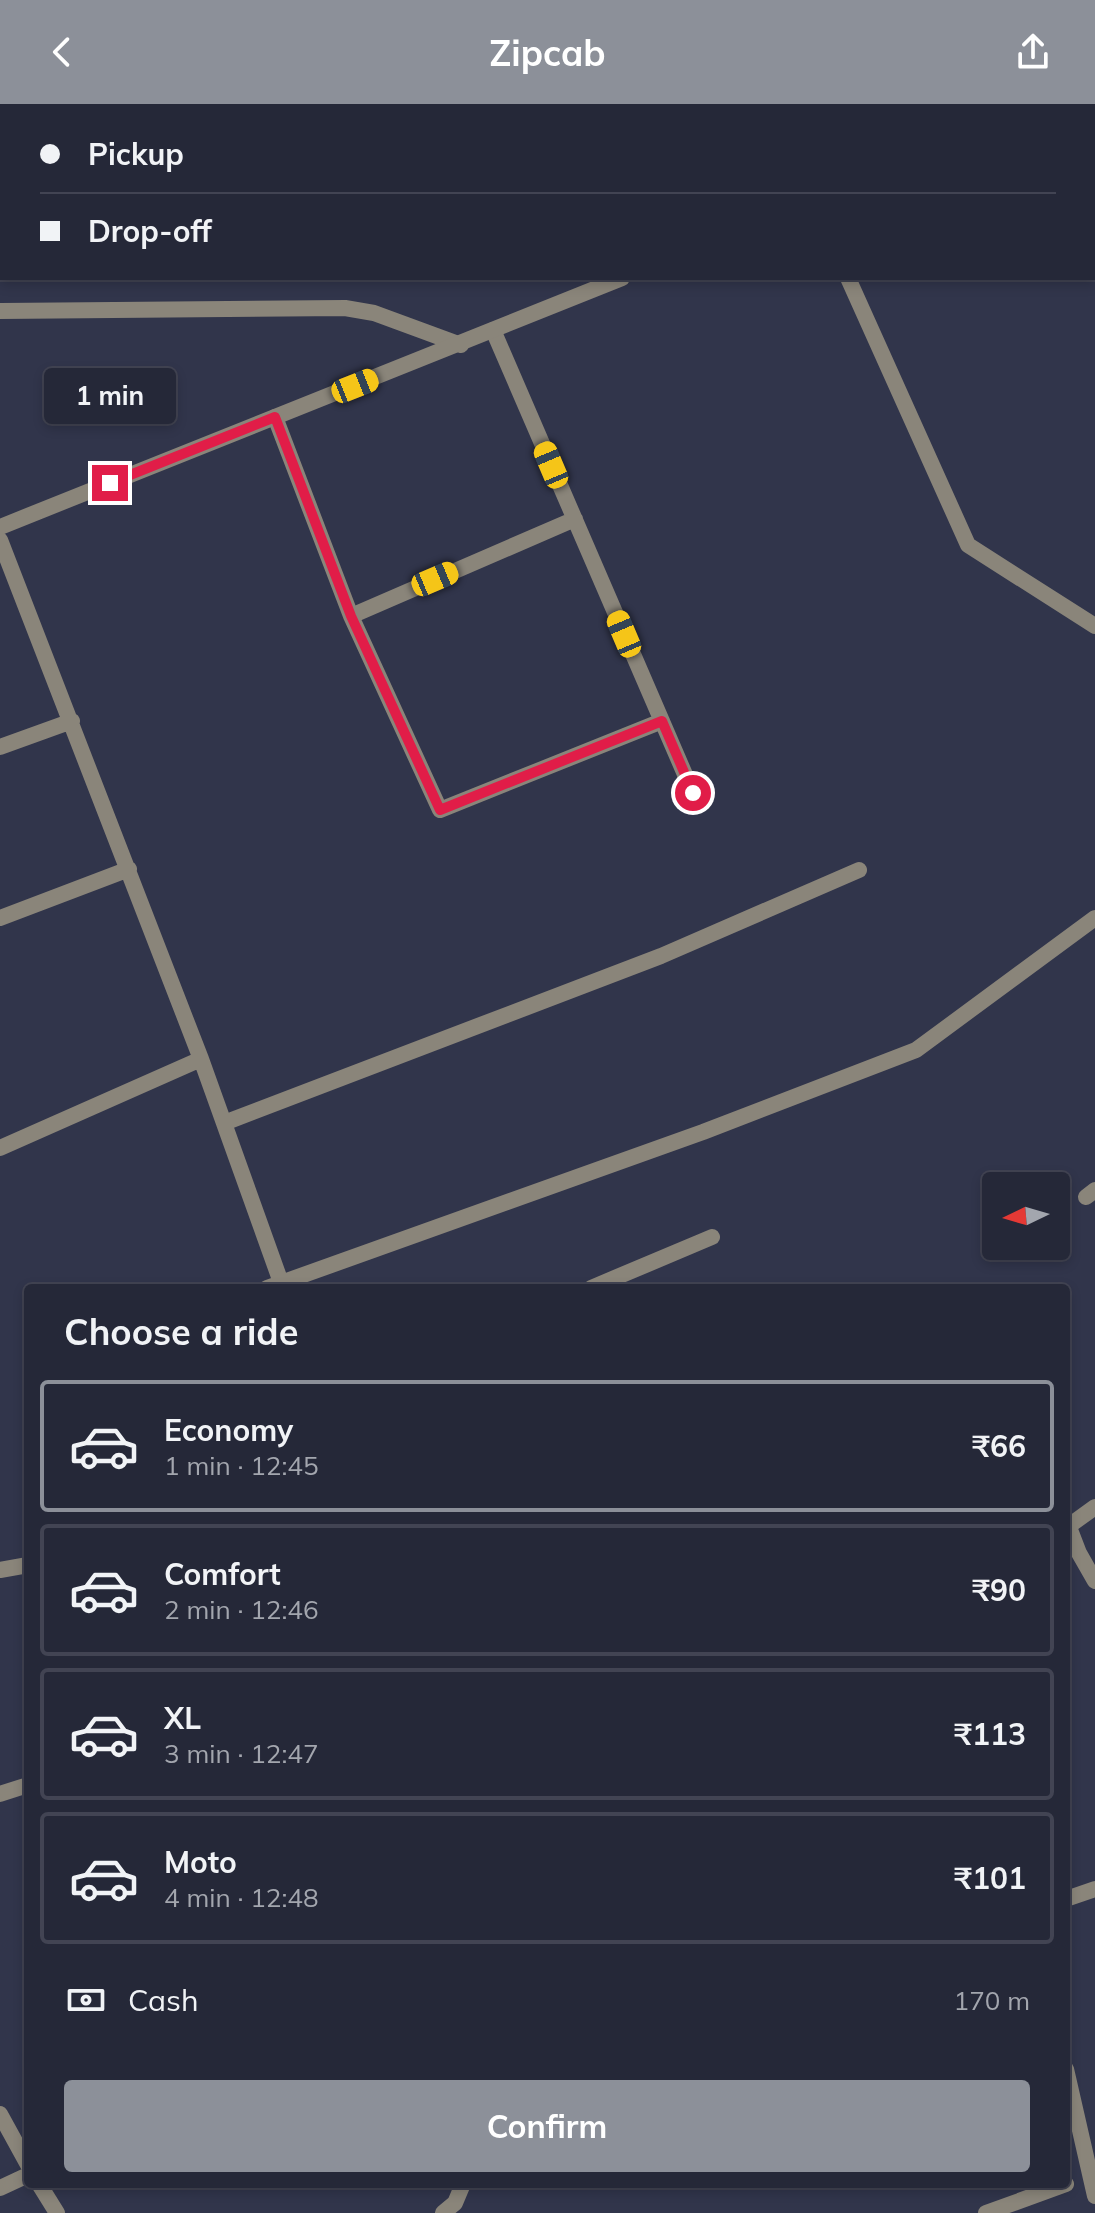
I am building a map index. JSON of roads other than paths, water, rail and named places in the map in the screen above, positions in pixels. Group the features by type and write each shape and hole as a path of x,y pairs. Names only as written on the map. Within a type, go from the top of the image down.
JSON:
{"street":[{"path":"0,527 617,280"},
{"path":"849,280 968,545 1095,626"},
{"path":"0,311 345,308 374,313 461,345"},
{"path":"493,330 693,793"},
{"path":"275,417 351,616 440,810 662,721"},
{"path":"351,616 575,519"},
{"path":"0,540 201,1059 276,1284"},
{"path":"0,747 72,721"},
{"path":"0,918 129,869"},
{"path":"224,1123 661,956 859,870"},
{"path":"283,1284 703,1132 916,1050 1095,918"},
{"path":"0,1148 201,1059"},
{"path":"600,1284 712,1237"},
{"path":"1070,1526 1095,1507"},
{"path":"1070,1532 1095,1581"},
{"path":"0,1570 24,1566"},
{"path":"0,1794 24,1786"},
{"path":"1070,1898 1095,1889"},
{"path":"1070,2087 1095,2196"},
{"path":"0,2114 24,2158"},
{"path":"1070,2182 1089,2175"},
{"path":"0,2188 24,2177"},
{"path":"41,2188 57,2213"},
{"path":"443,2213 455,2203 461,2188"},
{"path":"986,2213 1055,2188"}]}
